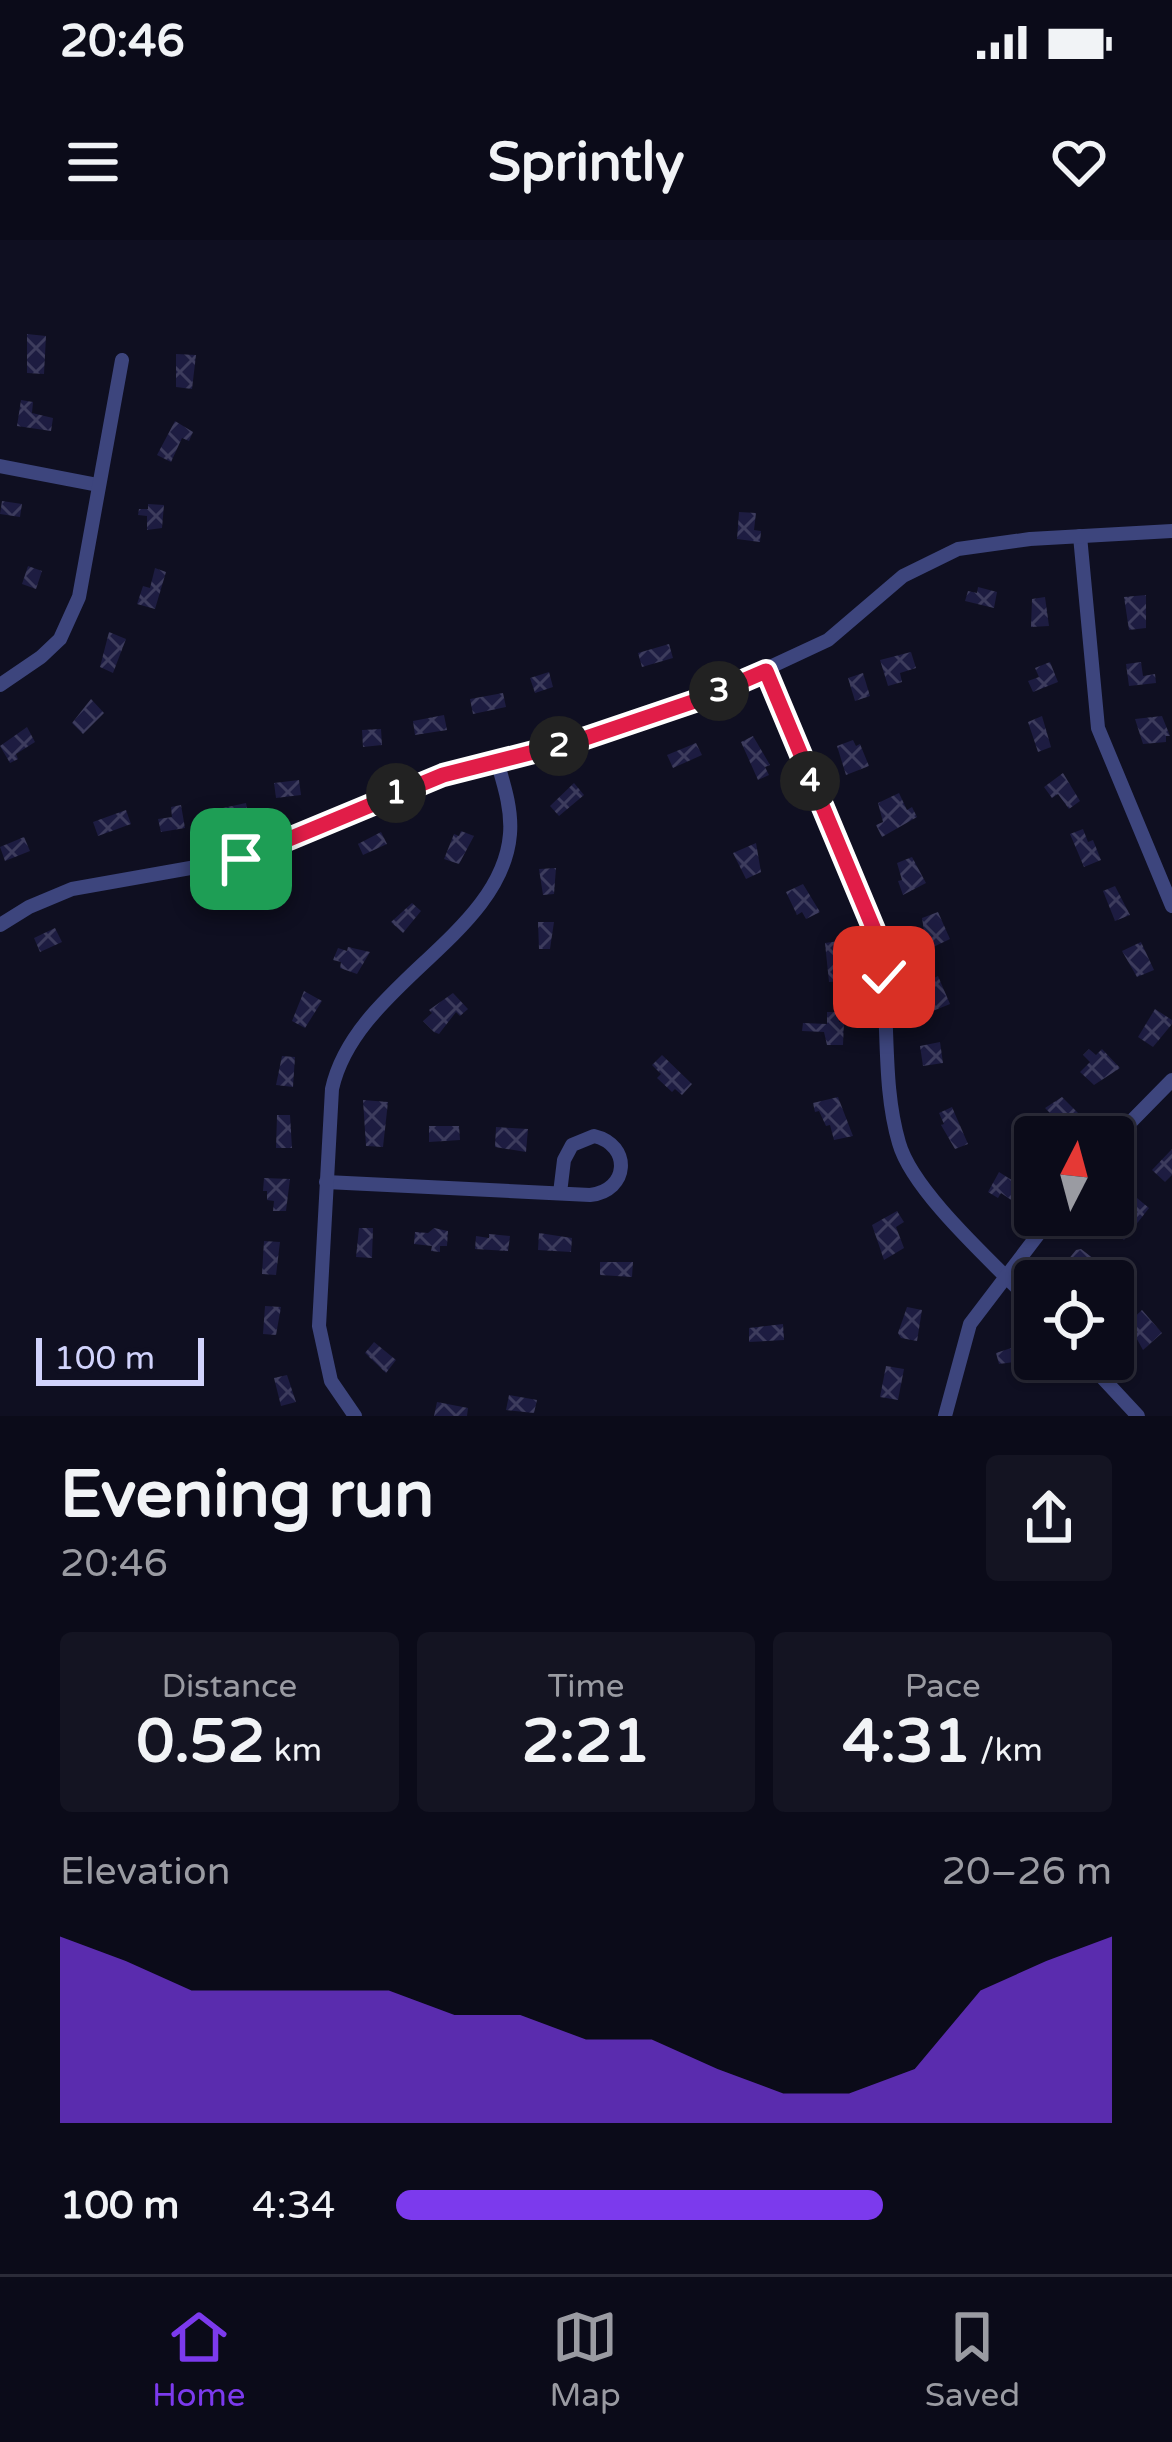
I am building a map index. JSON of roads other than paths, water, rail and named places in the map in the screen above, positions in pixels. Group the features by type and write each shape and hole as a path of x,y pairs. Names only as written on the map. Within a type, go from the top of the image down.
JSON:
{"street":[{"path":"0,685 41,657 68,625 79,597 122,360"},
{"path":"0,466 98,485"},
{"path":"0,926 68,890 260,853 443,775 646,718 766,671 828,640 887,587 936,557 990,543 1172,531"},
{"path":"1080,536 1098,728 1172,906"},
{"path":"766,671 875,932 884,977 895,1124 904,1156 928,1192 1014,1284"},
{"path":"356,1416 331,1381 320,1337 332,1089 346,1049 370,1016 477,907 502,866 510,814 497,761"},
{"path":"1134,1119 1172,1080"},
{"path":"326,1182 596,1195 613,1187 622,1164 616,1147 600,1137 577,1141 566,1155 560,1193"},
{"path":"945,1416 964,1338 978,1311 1037,1236"},
{"path":"1105,1380 1138,1416"}]}
